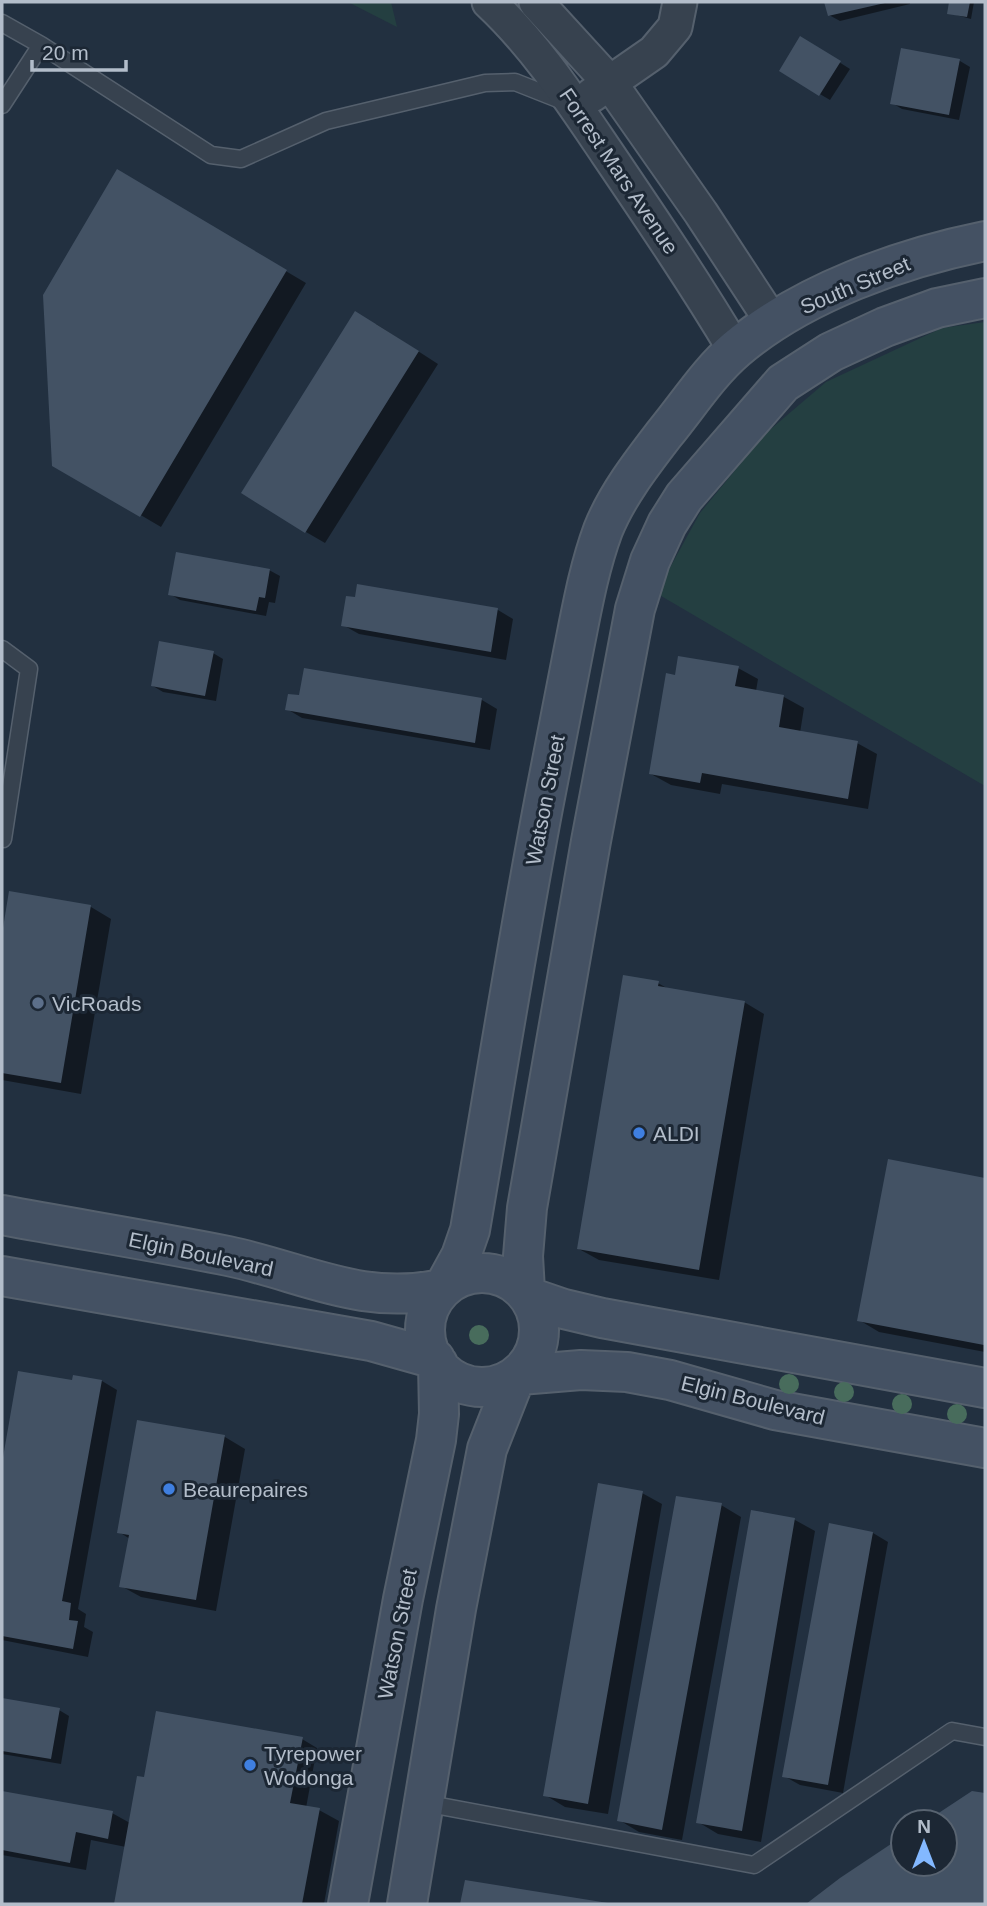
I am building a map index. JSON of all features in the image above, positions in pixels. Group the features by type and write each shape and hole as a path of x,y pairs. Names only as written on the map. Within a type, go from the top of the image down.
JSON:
{"street":[{"name":"Forrest Mars Avenue","path":"489,2 526,40 575,106 691,278 735,350"},
{"name":"Forrest Mars Avenue","path":"536,2 610,83 701,213 772,323"},
{"path":"575,106 643,61 664,41 675,27 680,2"},
{"name":"South Street","path":"735,350 772,323 805,304 936,251 985,241"},
{"path":"407,1904 456,1609 487,1449 517,1376 536,1352 540,1333 537,1314 527,1294 523,1256 527,1208 591,841 635,609 650,561 667,524 684,497 783,383 831,352 885,327 937,308 985,298"},
{"path":"772,323 783,383"},
{"path":"735,350 783,383"},
{"name":"Watson Street","path":"443,1288 468,1238 537,838 585,590 603,530 619,500 660,439 735,350"},
{"path":"585,590 635,609"},
{"path":"537,838 591,841"},
{"name":"Elgin Boulevard","path":"2,1215 230,1257 360,1292 400,1295 443,1288"},
{"path":"517,1376 484,1386 465,1384 452,1377 436,1361 427,1344 425,1320 430,1303 443,1288 471,1274 489,1274 514,1282 527,1294 564,1309 602,1318 985,1388"},
{"path":"2,1276 372,1340 436,1361"},
{"name":"Watson Street","path":"348,1904 403,1599 436,1440 439,1414 436,1361"},
{"name":"Elgin Boulevard","path":"517,1376 581,1370 635,1373 670,1380 775,1410 985,1448"},
{"path":"403,1599 456,1609"},
{"path":"367,1793 424,1804"}],"lane":[{"path":"2,23 41,45 211,156 242,159 326,121 485,83 516,82 575,106"},
{"path":"2,105 41,45"},
{"path":"2,649 29,669 4,839"},
{"path":"424,1804 754,1865 952,1731 985,1737"}],"green space":[{"path":"348,2 391,2 397,27"},
{"path":"985,322 985,786 656,593 700,513 765,434 826,382 942,328"}],"building":[{"path":"824,2 884,2 885,3 828,16"},
{"path":"949,2 970,2 967,17 947,14"},
{"path":"800,36 841,61 819,96 779,71"},
{"path":"901,48 960,59 949,115 890,104"},
{"path":"117,169 287,270 140,517 52,466 43,295"},
{"path":"355,311 419,351 305,533 241,493"},
{"path":"176,552 270,569 265,598 259,597 256,611 168,595"},
{"path":"357,584 498,608 491,652 341,626 346,596 355,597"},
{"path":"159,641 214,651 205,696 151,686"},
{"path":"678,656 739,666 735,686 784,695 779,727 858,741 848,799 702,773 700,783 649,774 666,673 675,675"},
{"path":"304,668 482,698 475,743 285,710 288,694 299,695"},
{"name":"VicRoads","path":"9,891 91,905 61,1083 2,1073 2,934"},
{"path":"623,975 659,981 658,986 745,1001 699,1270 577,1249"},
{"path":"888,1159 985,1178 984,1345 857,1321"},
{"path":"18,1371 72,1380 73,1375 102,1380 62,1601 71,1603 69,1620 78,1621 73,1649 2,1636 2,1463"},
{"path":"137,1420 225,1435 196,1600 119,1587 129,1535 117,1533"},
{"path":"598,1483 643,1491 588,1804 543,1796"},
{"path":"676,1496 722,1503 662,1830 617,1821"},
{"path":"751,1510 795,1518 742,1831 696,1823"},
{"path":"829,1523 873,1532 828,1785 782,1777"},
{"path":"2,1698 60,1708 51,1759 2,1751"},
{"path":"156,1711 303,1737 290,1803 320,1808 302,1904 114,1904 137,1776 144,1777"},
{"path":"2,1791 113,1811 108,1839 76,1832 70,1863 2,1850"},
{"path":"972,1791 985,1793 985,1904 806,1904 889,1845 889,1878 959,1878 959,1808 946,1808"},
{"path":"465,1880 608,1903 460,1904"}],"place":[{"name":"VicRoads","path":"38,1003"},
{"name":"ALDI","path":"639,1133"},
{"name":"Beaurepaires","path":"169,1489"},
{"name":"Tyrepower Wodonga","path":"250,1765"}]}
